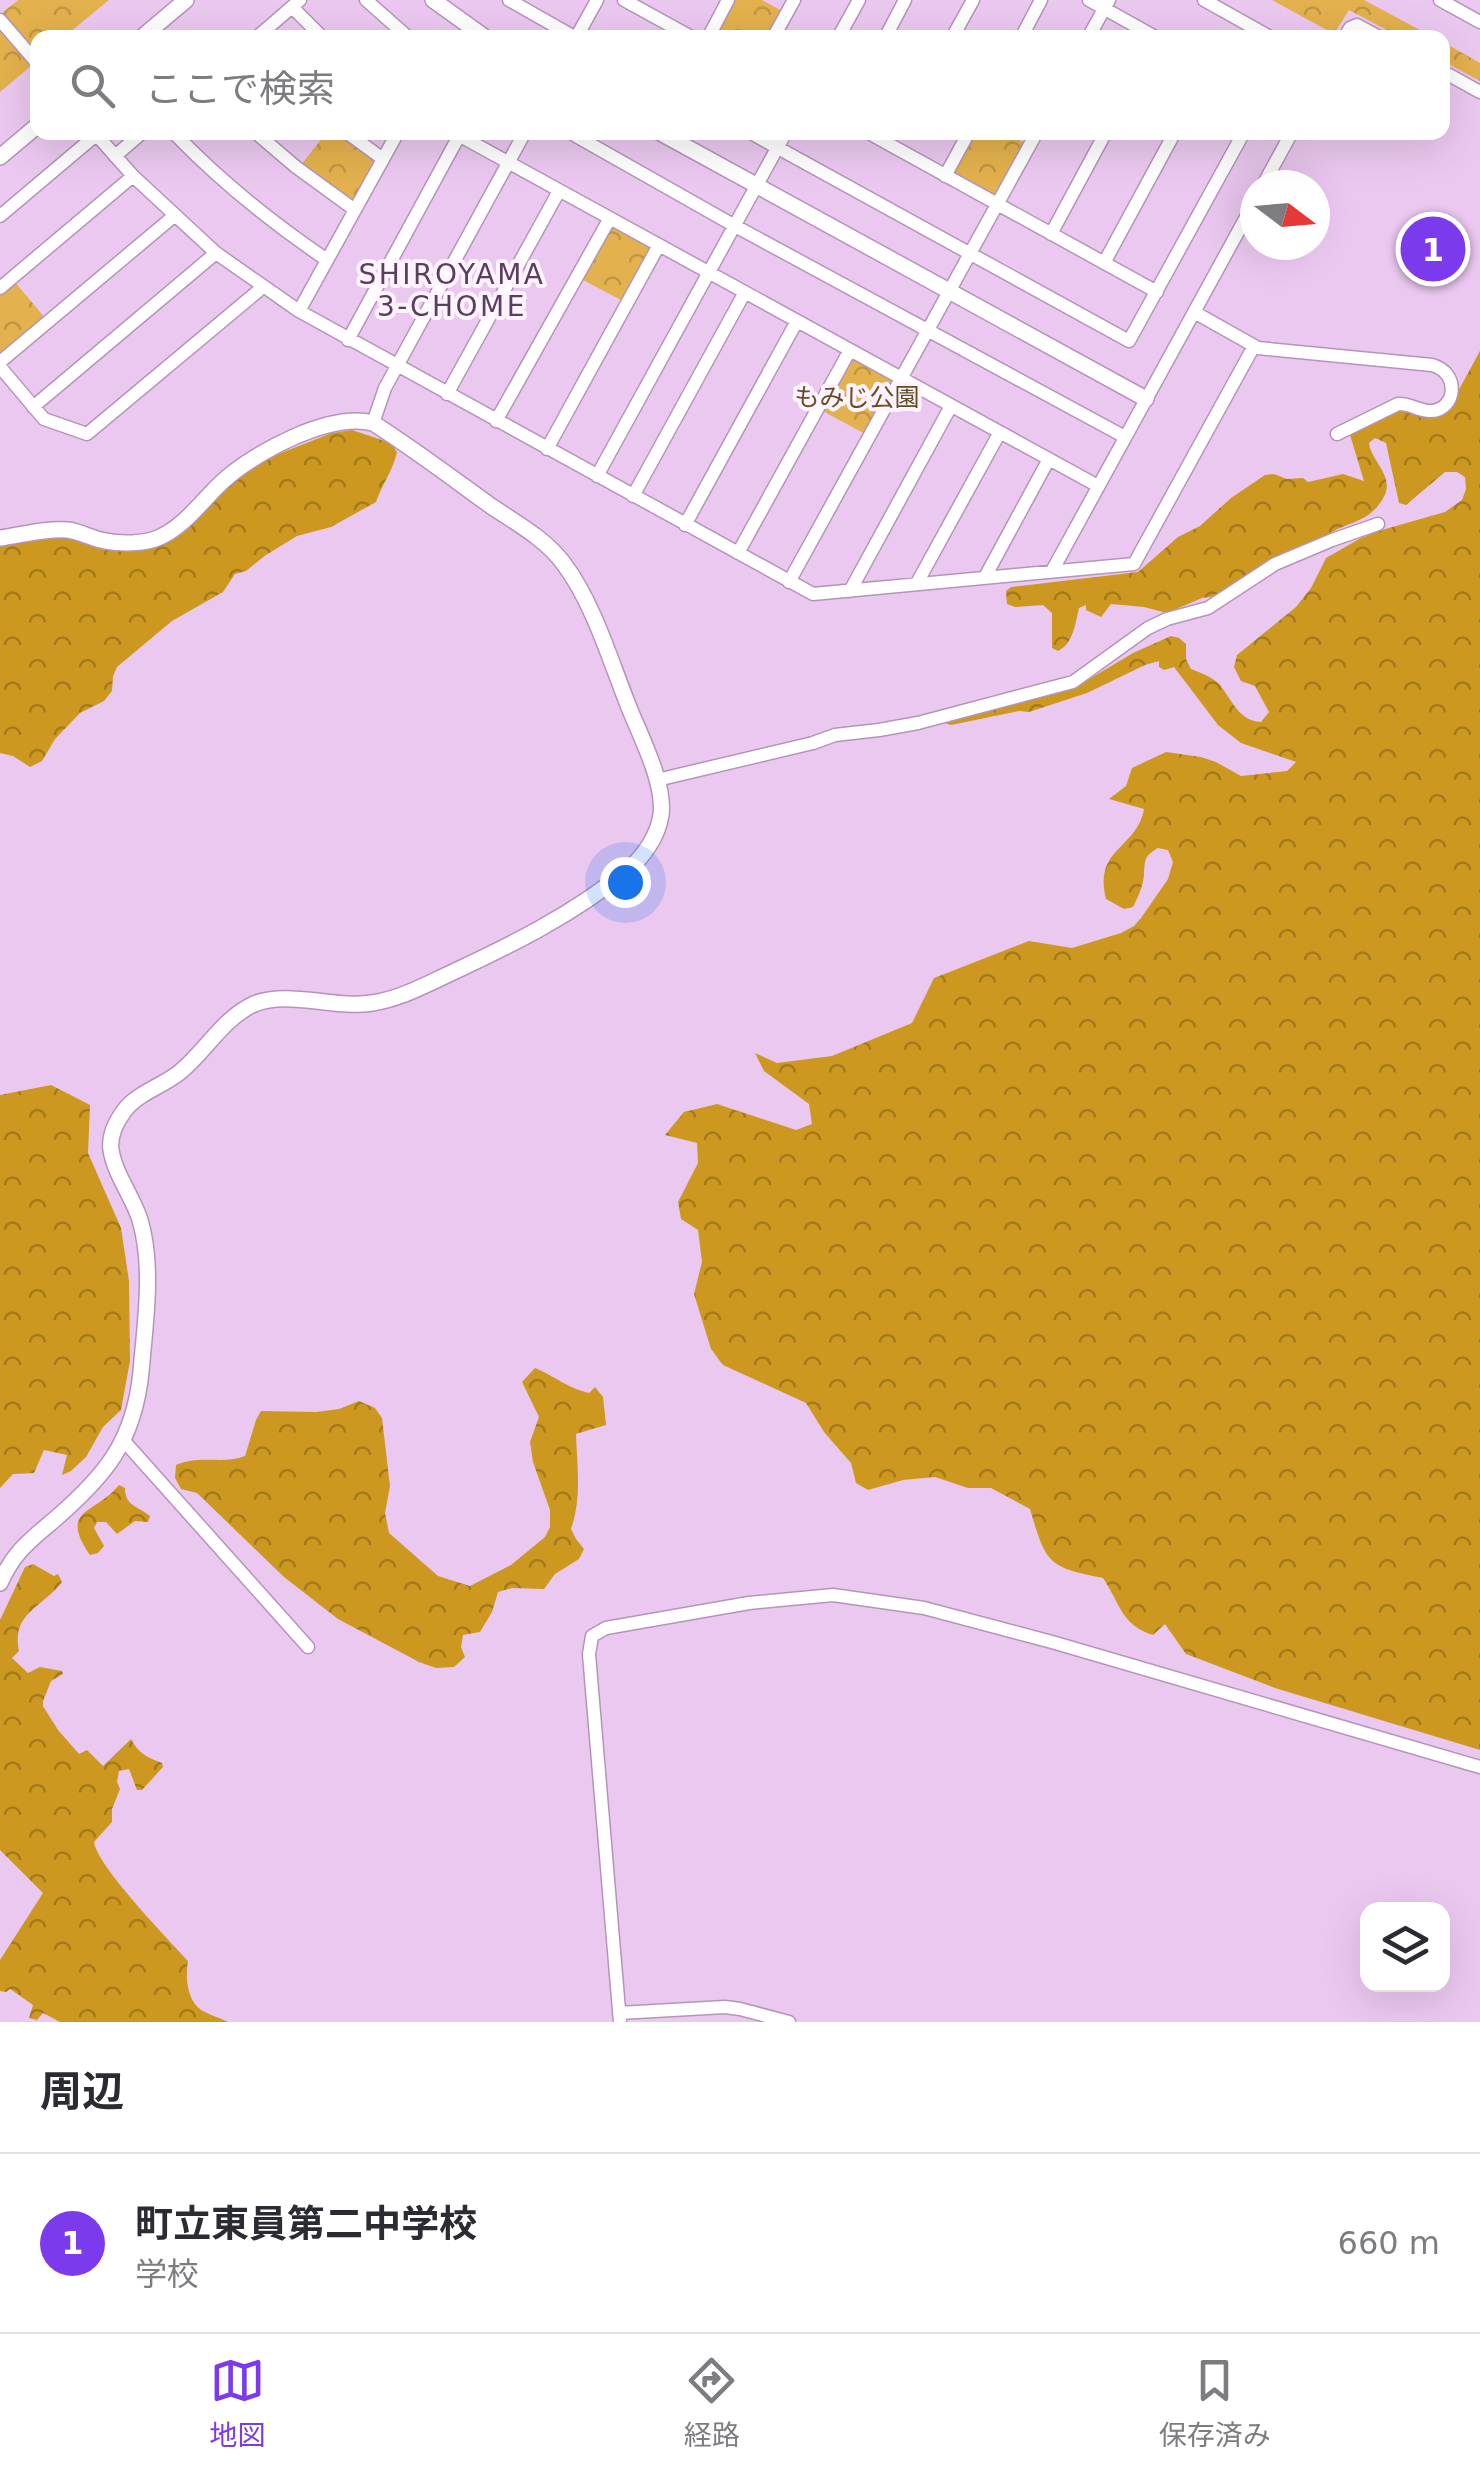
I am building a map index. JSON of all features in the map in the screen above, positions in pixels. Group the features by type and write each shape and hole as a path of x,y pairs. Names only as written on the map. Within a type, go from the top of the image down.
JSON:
{"street":[{"path":"151,30 186,0"},
{"path":"366,0 400,30"},
{"path":"433,0 475,30"},
{"path":"509,0 562,30"},
{"path":"581,30 598,0"},
{"path":"624,0 679,30"},
{"path":"654,16 663,0"},
{"path":"712,30 728,0"},
{"path":"777,30 794,0"},
{"path":"842,30 859,0"},
{"path":"888,30 905,0"},
{"path":"956,30 973,0"},
{"path":"1025,30 1041,0"},
{"path":"1089,0 1106,4 1145,30"},
{"path":"1204,0 1258,30"},
{"path":"1440,0 1480,22"},
{"path":"265,30 296,3 317,30"},
{"path":"1092,30 1106,4"},
{"path":"0,20 30,55"},
{"path":"1450,75 1480,92"},
{"path":"0,157 30,132"},
{"path":"0,216 88,140"},
{"path":"100,140 174,216 262,287 299,311 814,594 1134,564 1254,346"},
{"path":"115,156 134,140"},
{"path":"181,140 240,197 327,260"},
{"path":"264,140 356,210"},
{"path":"358,140 384,158"},
{"path":"299,311 394,140"},
{"path":"348,340 453,140"},
{"path":"467,140 1098,486"},
{"path":"373,424 384,388 520,140"},
{"path":"582,140 1126,437"},
{"path":"674,140 1146,399"},
{"path":"764,140 1130,341 1240,140"},
{"path":"597,476 782,140"},
{"path":"881,140 1157,292"},
{"path":"892,146 895,140"},
{"path":"945,176 964,140"},
{"path":"790,582 1033,140"},
{"path":"1051,234 1102,140"},
{"path":"1104,263 1172,140"},
{"path":"1272,170 1288,140"},
{"path":"0,288 133,176"},
{"path":"447,394 559,191"},
{"path":"174,216 0,365 44,419 88,434 262,287"},
{"path":"496,421 610,218"},
{"path":"1052,570 1240,228"},
{"path":"547,449 659,246"},
{"path":"33,407 216,252"},
{"path":"633,496 745,292"},
{"path":"1194,312 1254,346 1432,364 1449,375 1450,398 1440,408 1431,411 1398,404 1337,434"},
{"path":"686,525 798,321"},
{"path":"738,553 850,350"},
{"path":"850,590 951,406"},
{"path":"0,538 48,530 69,530 117,542 157,538 181,524 221,483 252,459 324,426 362,420 373,424 534,536 564,563 585,599 657,780 661,801 661,817 650,845 628,870 561,916 398,998 347,1006 287,1000 254,1005 229,1021 180,1072 127,1106 115,1126 111,1148 145,1242 147,1271 139,1388 115,1458 89,1490 18,1552 0,1583"},
{"path":"917,584 1000,432"},
{"path":"985,577 1049,460"},
{"path":"657,780 835,735 936,718 1073,682 1148,628 1208,608 1275,564 1378,524"},
{"path":"124,1441 308,1647"},
{"path":"789,2022 725,2007 620,2018 588,1654 592,1636 606,1628 749,1603 833,1595 924,1608 1480,1767"}],"green space":[{"path":"18,0 109,0 73,30 30,30 30,49 1,14"},
{"path":"734,0 762,0 782,11 772,30 717,30"},
{"path":"1272,0 1364,0 1420,30 1387,30 1349,10 1336,30 1327,30"},
{"path":"0,29 30,67 0,92"},
{"path":"1450,46 1480,63 1480,81 1450,65"},
{"path":"321,140 349,140 377,160 354,202 301,165"},
{"path":"970,140 1025,143 995,195 953,171"},
{"path":"611,225 652,247 623,301 581,279"},
{"path":"15,282 45,318 0,356 0,294"},
{"path":"1480,351 1480,1750 1275,1688 1186,1654 1165,1624 1153,1635 1142,1631 1122,1612 1103,1578 1070,1570 1052,1560 1040,1541 1030,1509 991,1488 968,1488 935,1477 903,1480 868,1490 856,1483 851,1463 806,1403 723,1365 711,1349 694,1294 702,1262 698,1230 681,1219 678,1202 698,1163 697,1143 665,1135 684,1112 717,1104 796,1130 812,1124 809,1104 764,1071 755,1053 777,1063 832,1056 912,1023 934,978 1029,941 1072,948 1134,926 1168,879 1173,862 1168,850 1158,848 1148,856 1133,907 1124,909 1106,899 1105,869 1133,833 1144,809 1109,799 1126,786 1132,768 1166,752 1201,757 1241,776 1287,771 1296,762 1241,743 1218,725 1174,667 1164,670 1159,661 1087,693 1029,712 951,725 941,722 1076,687 1171,636 1186,644 1191,669 1220,685 1247,718 1261,722 1269,712 1255,686 1241,681 1234,667 1237,655 1296,607 1326,558 1361,538 1445,512 1462,500 1465,477 1445,472 1406,505 1399,503 1386,443 1375,438 1369,443 1387,485 1382,500 1369,515 1217,596 1167,613 1111,604 1101,617 1086,610 1086,605 1079,608 1070,639 1058,651 1052,648 1052,613 1043,605 1007,604 1006,591 1011,587 1138,572 1178,537 1200,526 1265,475 1303,478 1308,482 1343,474 1364,481 1350,435 1398,407 1451,404"},
{"name":"もみじ公園","path":"851,358 893,382 865,434 821,410"},
{"path":"352,430 391,443 397,452 376,502 331,527 297,536 246,571 235,574 223,592 172,621 117,667 112,691 104,701 80,713 55,739 42,761 30,767 0,753 0,545 53,537 167,541 185,529 239,476 268,458 332,433"},
{"path":"51,1085 90,1105 88,1153 121,1228 129,1281 130,1361 121,1410 103,1427 86,1457 62,1475 67,1455 44,1450 34,1473 13,1474 0,1488 0,1095"},
{"path":"535,1368 581,1391 589,1393 595,1387 603,1397 606,1425 576,1434 578,1494 571,1529 584,1549 579,1559 555,1574 544,1589 512,1588 498,1592 480,1632 463,1635 461,1647 465,1657 454,1667 436,1668 419,1662 338,1619 284,1577 197,1493 181,1489 175,1478 176,1465 185,1462 245,1456 261,1411 316,1412 359,1401 375,1408 382,1418 390,1486 385,1513 389,1533 438,1576 470,1586 511,1565 545,1537 550,1527 550,1510 530,1442 539,1417 522,1382"},
{"path":"119,1485 125,1488 130,1502 150,1516 148,1522 135,1521 117,1534 106,1522 97,1522 94,1528 104,1546 90,1555 81,1540 79,1520"},
{"path":"33,1564 54,1576 58,1574 62,1582 24,1619 19,1651 12,1658 28,1673 40,1667 62,1671 51,1681 43,1706 79,1754 87,1750 103,1766 131,1739 144,1754 162,1763 163,1767 142,1790 137,1790 129,1769 119,1771 120,1789 112,1809 112,1822 94,1842 107,1868 188,1961 187,1982 194,2003 228,2022 60,2022 43,2013 37,2020 29,2018 33,2005 10,1989 0,1991 0,1960 43,1893 0,1850 0,1620 25,1567"}],"place":[{"name":"町立東員第二中学校","path":"1433,249"}],"district":[{"name":"SHIROYAMA 3-CHOME","path":"452,290"}]}
